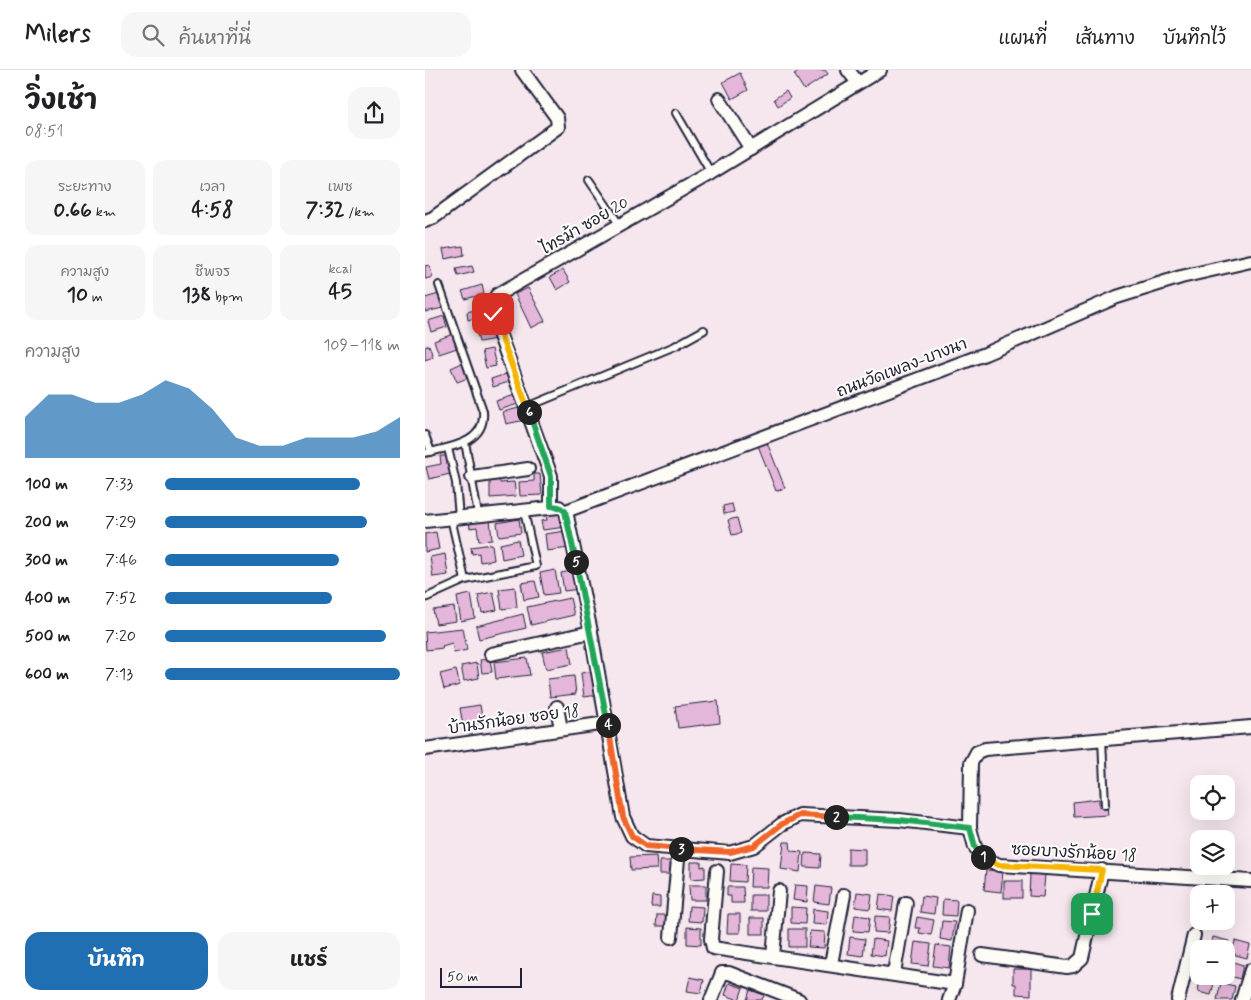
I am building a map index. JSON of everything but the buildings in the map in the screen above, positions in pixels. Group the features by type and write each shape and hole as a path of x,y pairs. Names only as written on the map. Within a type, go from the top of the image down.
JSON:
{"street":[{"path":"425,221 433,218 559,127 557,118 522,70"},
{"path":"848,70 858,83"},
{"name":"ไทรม้า ซอย 20","path":"551,506 551,476 493,314 492,304 497,295 711,173 880,70"},
{"path":"719,99 751,149"},
{"name":"ถนนวัดเพลง-บางนา","path":"565,511 985,354 1117,297 1181,277 1251,261"},
{"path":"472,477 528,469"},
{"path":"425,521 478,514 524,511 551,506 559,507 565,511 591,632 623,817 632,836 646,846 730,852 754,846 782,824 800,815 899,820 970,828 971,763 977,752 985,749 1251,727"},
{"path":"491,654 591,632"},
{"path":"557,707 561,729"},
{"name":"บ้านรักน้อย ซอย 18","path":"425,749 607,723"},
{"name":"ซอยบางรักน้อย 18","path":"970,828 975,847 984,858 999,865 1102,870 1251,882"},
{"path":"671,937 679,848"},
{"path":"983,955 1067,967 1079,962 1082,958 1102,870"},
{"path":"717,871 711,939 713,948 894,973 955,984"},
{"path":"773,956 779,891"},
{"path":"831,964 844,895"},
{"path":"894,973 905,903"},
{"path":"949,1000 955,984 967,910"},
{"path":"1178,1000 1195,935"},
{"path":"1242,1000 1251,970"},
{"path":"711,1000 719,978 722,974 729,973 799,1000"}],"lane":[{"path":"676,112 711,173"},
{"path":"589,180 619,224"},
{"path":"425,435 428,452 465,442 482,428 483,411 439,285"},
{"path":"527,407 675,346 704,330"},
{"path":"465,442 478,514"},
{"path":"447,448 456,483 455,517 465,580"},
{"path":"425,598 465,580 536,566 524,511"},
{"path":"1102,739 1105,805"}],"route":[{"path":"493,314 551,476 551,506 559,507 565,511 591,632 623,817 632,836 646,846 730,852 754,846 782,824 800,815 899,820 970,828 975,847 984,858 999,865 1102,870 1092,914"}]}
